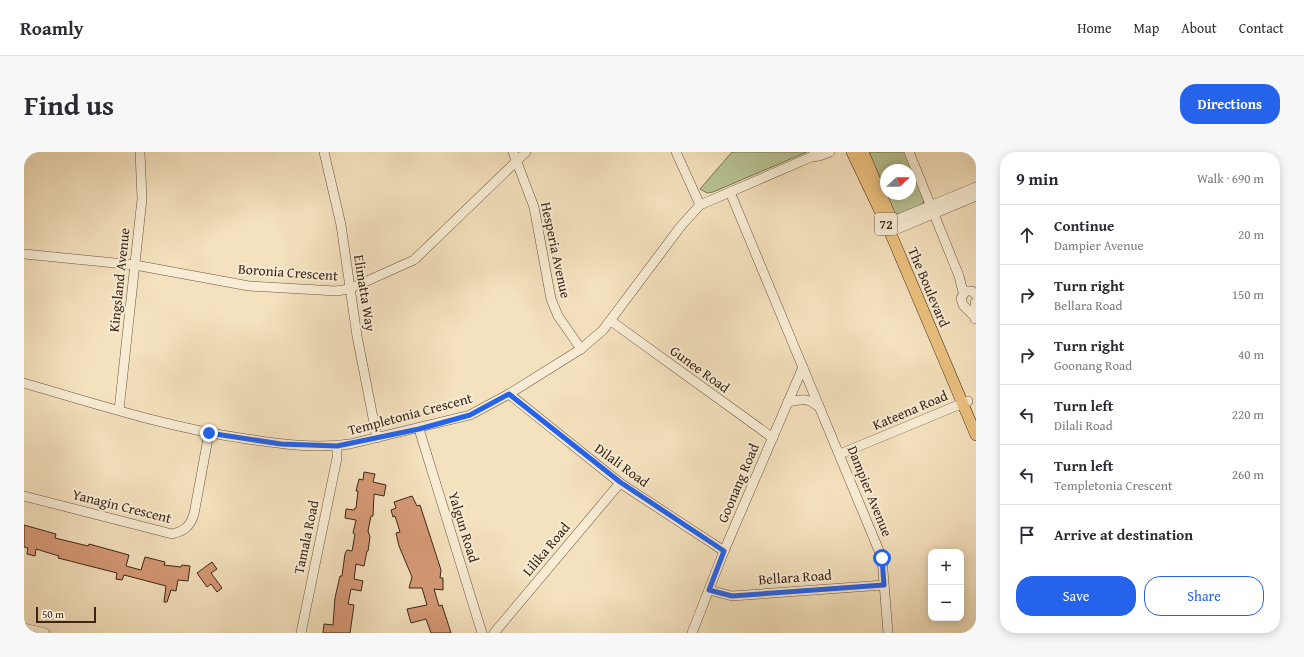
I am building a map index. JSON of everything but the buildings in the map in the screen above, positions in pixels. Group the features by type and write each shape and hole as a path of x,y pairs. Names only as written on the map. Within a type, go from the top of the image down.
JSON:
{"main road":[{"name":"The Boulevard","path":"852,152 891,227"},
{"name":"The Boulevard","path":"863,152 891,227 965,402 976,435"},
{"name":"The Boulevard","path":"965,402 976,419"}],"street":[{"name":"Kingsland Avenue","path":"119,410 142,199 140,152"},
{"name":"Elimatta Way","path":"324,152 340,225 357,336 378,438"},
{"name":"Boronia Crescent","path":"24,254 135,265 249,286 336,291 349,289 414,260 514,156 526,152"},
{"path":"676,152 700,205"},
{"name":"Templetonia Crescent","path":"24,383 119,410 209,433 281,444 337,446 419,429 470,415 509,394 581,349 611,321 681,226 700,205 813,154 819,156 830,152"},
{"name":"The Boulevard","path":"909,152 959,276 972,297 975,320"},
{"name":"Hesperia Avenue","path":"514,156 534,207 551,299 558,316 581,349"},
{"path":"891,227 976,187"},
{"name":"Dampier Avenue","path":"730,192 882,558 888,633"},
{"path":"932,209 976,196"},
{"name":"The Boulevard","path":"972,297 961,301 975,320"},
{"name":"The Boulevard","path":"966,306 970,307 972,297"},
{"name":"Gunee Road","path":"611,321 773,438"},
{"name":"Goonang Road","path":"692,633 724,551 803,367"},
{"name":"Dilali Road","path":"509,394 620,482 724,551"},
{"path":"788,402 802,399 812,401 821,409"},
{"name":"Kateena Road","path":"840,454 965,402"},
{"name":"Yalgun Road","path":"419,429 482,633"},
{"name":"Yanagin Crescent","path":"24,496 172,534 180,532 191,523 194,514 209,433"},
{"name":"Tamala Road","path":"301,633 337,458 337,446"},
{"name":"Lilika Road","path":"494,633 620,482"},
{"name":"Bellara Road","path":"709,590 732,596 884,585"},
{"path":"24,628 44,633"}],"green space":[{"path":"732,152 807,152 713,192 707,193 700,189"},
{"path":"866,152 906,152 911,164 880,164 880,184"},
{"path":"916,178 924,202 910,212 897,214 893,213 887,200 916,200"}],"route":[{"path":"209,433 281,444 337,446 419,429 470,415 509,394 620,482 724,551 709,590 732,596 884,585 885,576 882,558"}]}
